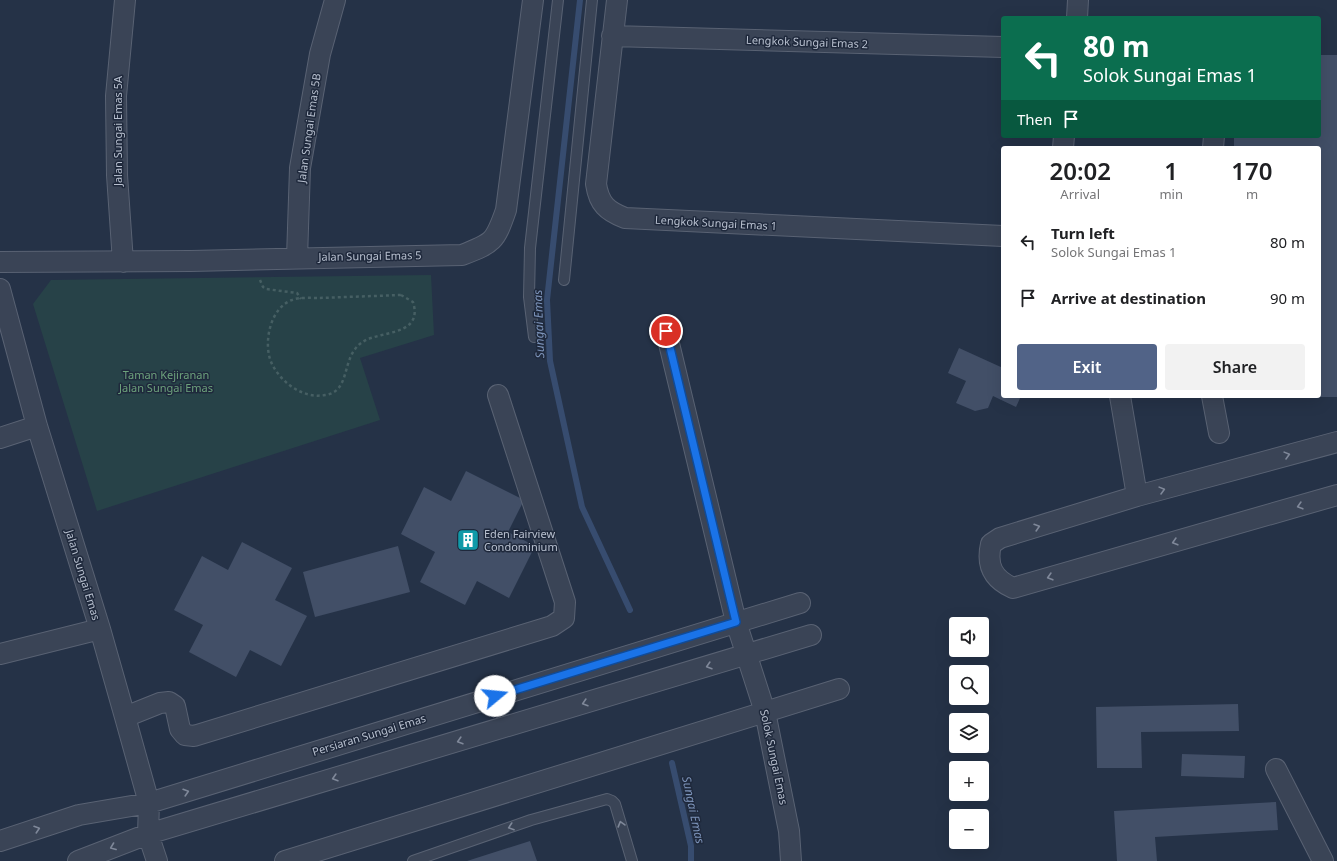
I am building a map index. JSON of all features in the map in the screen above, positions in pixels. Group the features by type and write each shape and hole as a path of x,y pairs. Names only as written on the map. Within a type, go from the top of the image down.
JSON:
{"street":[{"name":"Jalan Sungai Emas 5A","path":"122,262 117,175 116,96 125,0"},
{"name":"Jalan Sungai Emas 5B","path":"297,258 300,168 320,54 335,0"},
{"name":"Jalan Sungai Emas 5","path":"0,262 122,262 462,255 485,246 498,233 506,210 532,0"},
{"path":"612,36 617,0"},
{"path":"1077,16 1078,0"},
{"name":"Lengkok Sungai Emas 2","path":"612,36 1001,47"},
{"name":"Lengkok Sungai Emas 1","path":"612,36 596,184 598,198 607,209 617,215 625,218 1001,236"},
{"name":"Jalan Sungai Emas","path":"0,290 37,426 100,629 149,803 148,834 157,861"},
{"name":"Solok Sungai Emas","path":"666,331 736,622 765,712 789,831 791,861"},
{"path":"125,717 160,703 169,702 175,706 180,729 185,735 194,736 552,626 564,618 565,602 498,395"},
{"path":"1120,398 1137,496"},
{"path":"1212,398 1219,433"},
{"path":"0,438 37,426"},
{"path":"1337,442 1137,496 1000,538 990,544 988,555 994,576 1002,583 1013,588 1337,495"},
{"name":"Persiaran Sungai Emas","path":"0,841 79,815 149,803 800,603"},
{"path":"0,654 100,629"},
{"path":"78,861 148,834 811,635"},
{"path":"285,861 839,689"},
{"path":"1276,770 1323,861"}],"lane":[{"path":"534,337 529,297 530,248 558,0"},
{"path":"564,280 592,0"},
{"path":"413,861 531,820 607,799 612,800 615,804 632,861"}],"path":[{"path":"261,284 266,289 297,293 301,299"},
{"path":"401,295 414,302 416,312 415,320 408,327 364,340 353,350 348,361 342,385 338,391 325,395 305,394 281,378 272,365 268,348 273,316 292,300 301,299 401,295"}],"green space":[{"name":"Taman Kejiranan Jalan Sungai Emas","path":"431,275 434,335 360,358 380,420 97,511 33,304 51,280"}],"building":[{"path":"1321,55 1337,55 1337,397 1321,397 1321,146 1234,146 1234,138 1321,138"},
{"path":"959,348 1001,367 1001,398 1020,398 1016,407 993,396 988,408 975,411 956,403 966,381 948,373"},
{"name":"Eden Fairview Condominium","path":"466,471 524,500 508,532 535,546 509,598 477,581 465,605 420,582 435,552 401,534 424,487 451,501"},
{"path":"242,542 292,568 275,600 307,616 281,666 250,650 236,677 189,652 203,625 174,610 202,556 228,570"},
{"path":"398,546 410,592 315,617 303,572"},
{"path":"1238,704 1239,731 1141,732 1142,768 1097,768 1096,707"},
{"path":"1182,754 1245,756 1244,778 1181,776"},
{"path":"1276,802 1278,830 1155,837 1157,861 1117,861 1114,811"},
{"path":"530,841 537,861 467,861"}],"waterway":[{"name":"Sungai Emas","path":"580,0 547,300 550,361 582,507 630,610"},
{"name":"Sungai Emas","path":"672,763 691,846 691,861"}],"place":[{"name":"Eden Fairview Condominium","path":"468,540"}],"route":[{"path":"495,696 736,622 666,331"}]}
